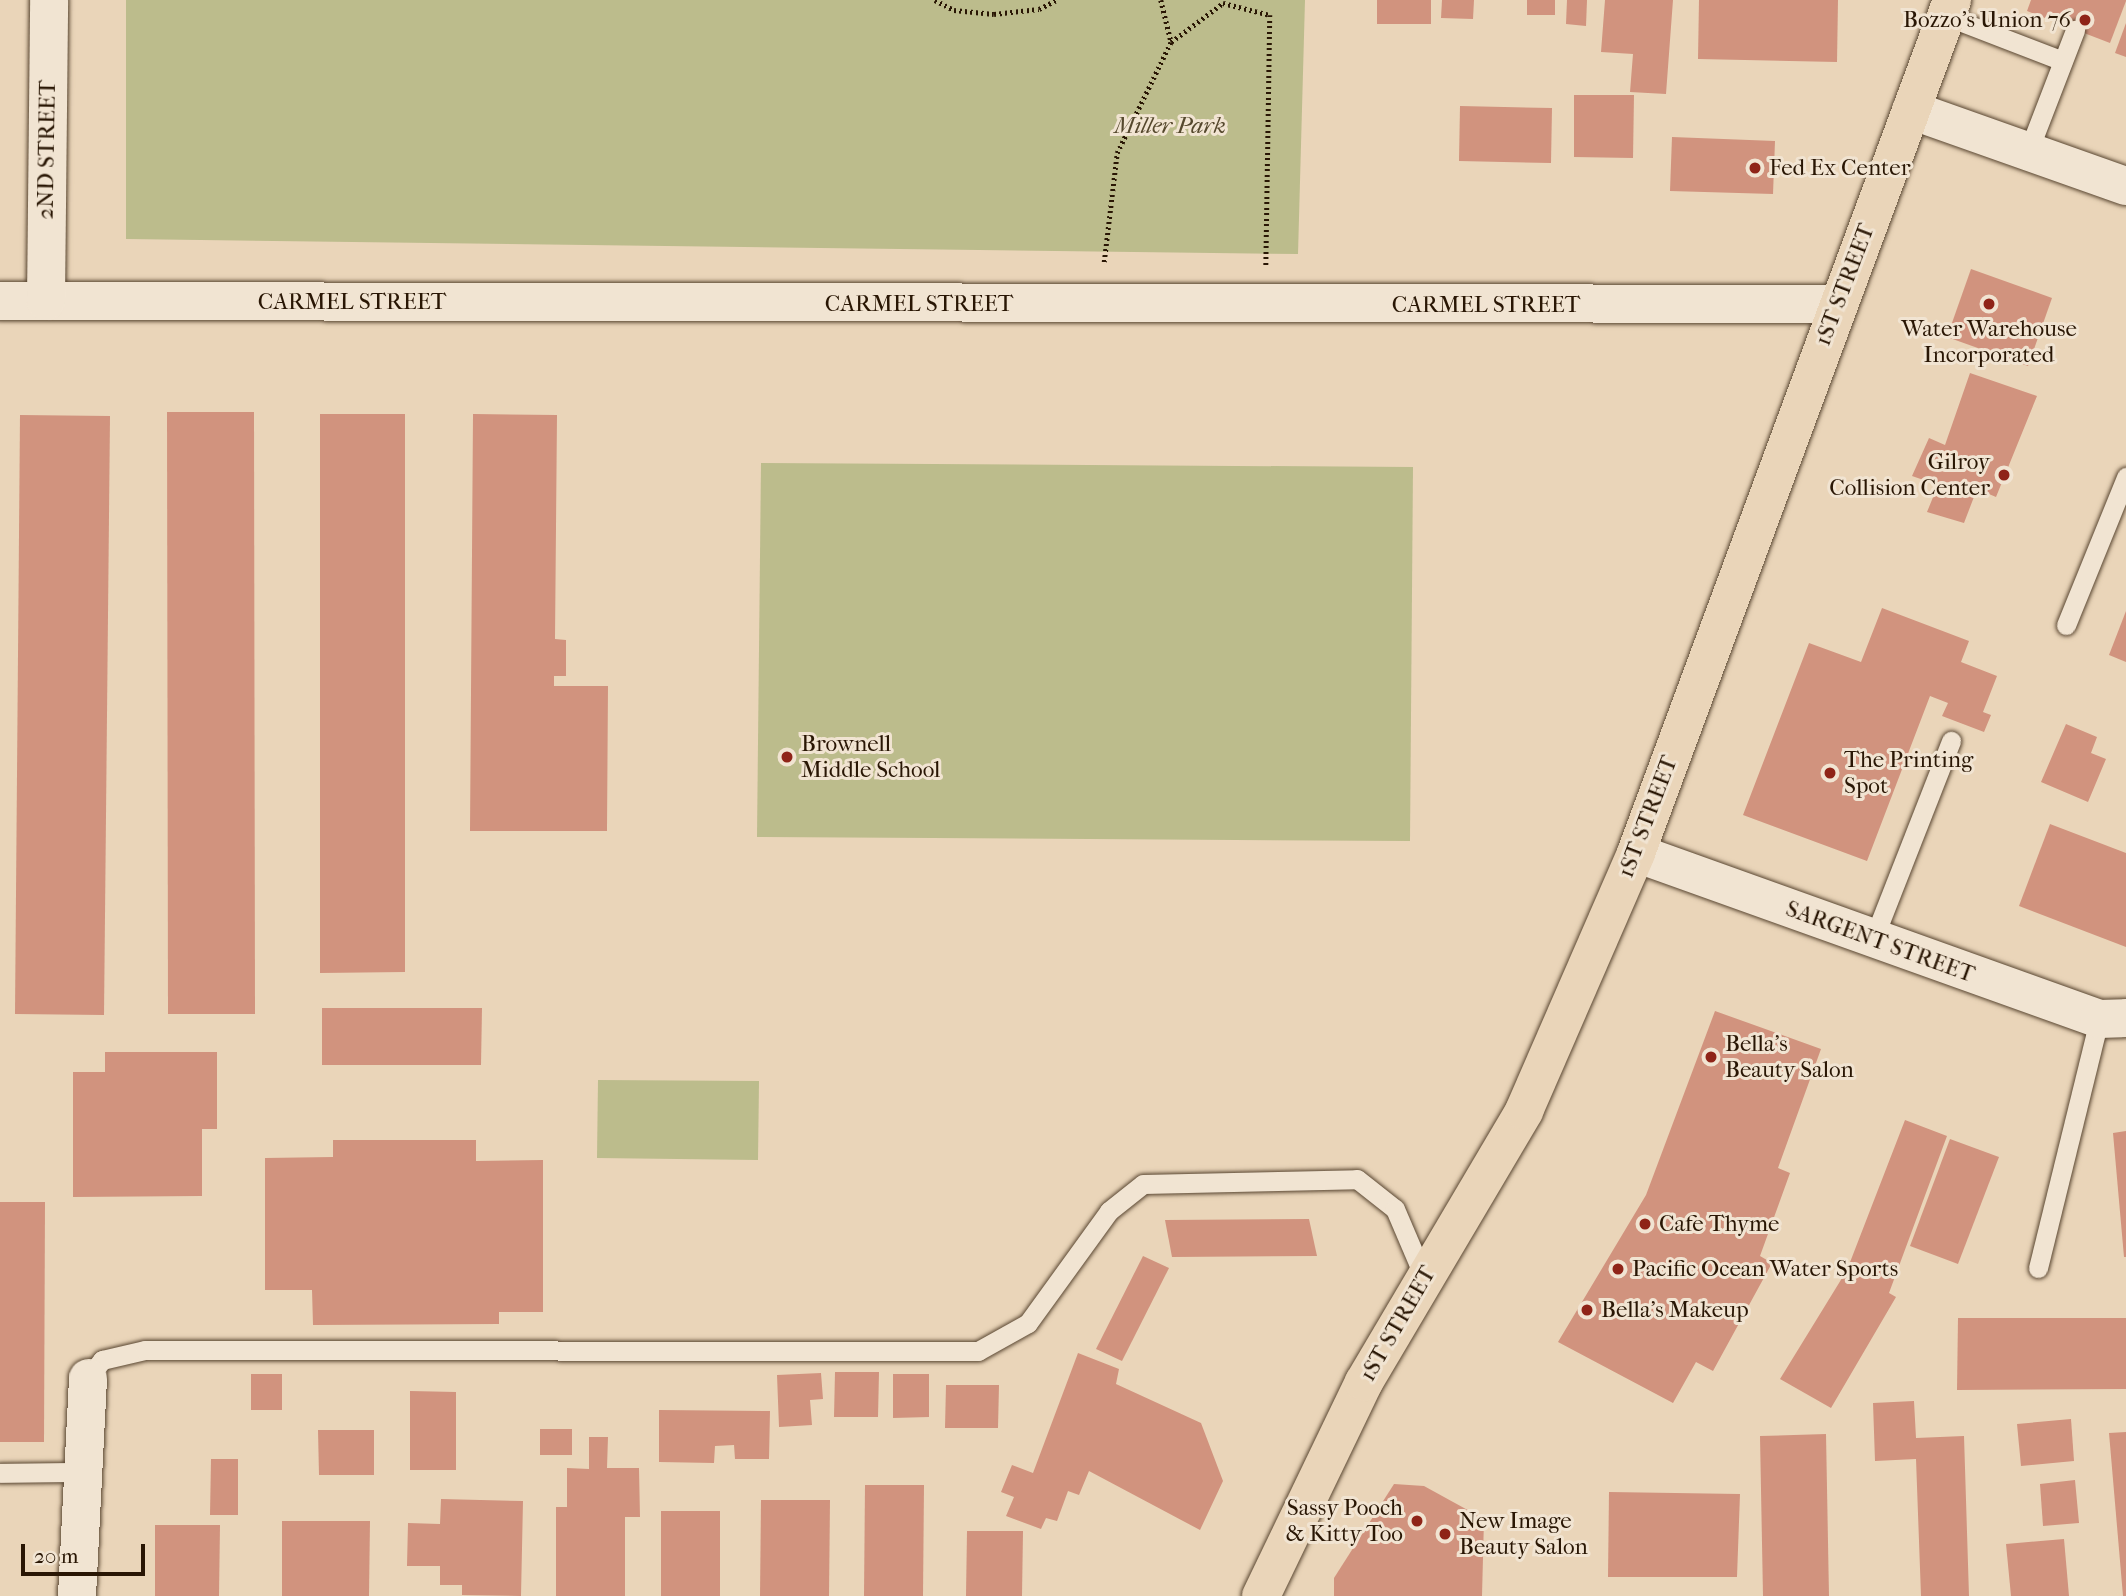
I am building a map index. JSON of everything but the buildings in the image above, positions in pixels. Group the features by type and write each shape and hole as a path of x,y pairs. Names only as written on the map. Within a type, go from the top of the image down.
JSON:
{"main road":[{"name":"1ST STREET","path":"1261,1596 1364,1382 1524,1111 1636,853 1949,8"}],"street":[{"name":"2ND STREET","path":"46,301 49,0"},
{"path":"1911,110 2126,186"},
{"name":"CARMEL STREET","path":"0,301 1101,305 1838,304"},
{"name":"SARGENT STREET","path":"1636,853 1872,940 2113,1019"},
{"path":"77,1596 88,1378"}],"lane":[{"path":"1949,8 2063,61"},
{"path":"2028,152 2076,30"},
{"path":"2066,625 2126,477"},
{"path":"1872,940 1951,741"},
{"path":"2038,1268 2113,1019"},
{"path":"88,1378 102,1360 145,1350 978,1351 1028,1323 1109,1211 1143,1184 1357,1179 1395,1209 1424,1277"},
{"path":"0,1473 83,1472"}],"path":[{"path":"935,0 954,10 994,14 1039,9 1057,0"},
{"path":"1161,0 1171,42"},
{"path":"1101,305 1118,153 1171,42 1223,3 1270,15 1265,305"}],"green space":[{"name":"Miller Park","path":"126,0 1305,0 1298,254 126,239"},
{"path":"761,463 1413,467 1410,841 757,837"},
{"path":"598,1080 759,1081 758,1160 597,1158"}],"place":[{"name":"Bozzo’s Union 76","path":"2085,20"},
{"name":"Fed Ex Center","path":"1755,168"},
{"name":"Water Warehouse Incorporated","path":"1989,304"},
{"name":"Gilroy Collision Center","path":"2004,475"},
{"name":"Brownell Middle School","path":"787,757"},
{"name":"The Printing Spot","path":"1830,773"},
{"name":"Bella's Beauty Salon","path":"1711,1057"},
{"name":"Cafe Thyme","path":"1645,1224"},
{"name":"Pacific Ocean Water Sports","path":"1618,1269"},
{"name":"Bella's Makeup","path":"1587,1310"},
{"name":"Sassy Pooch & Kitty Too","path":"1417,1521"},
{"name":"New Image Beauty Salon","path":"1445,1534"}]}
